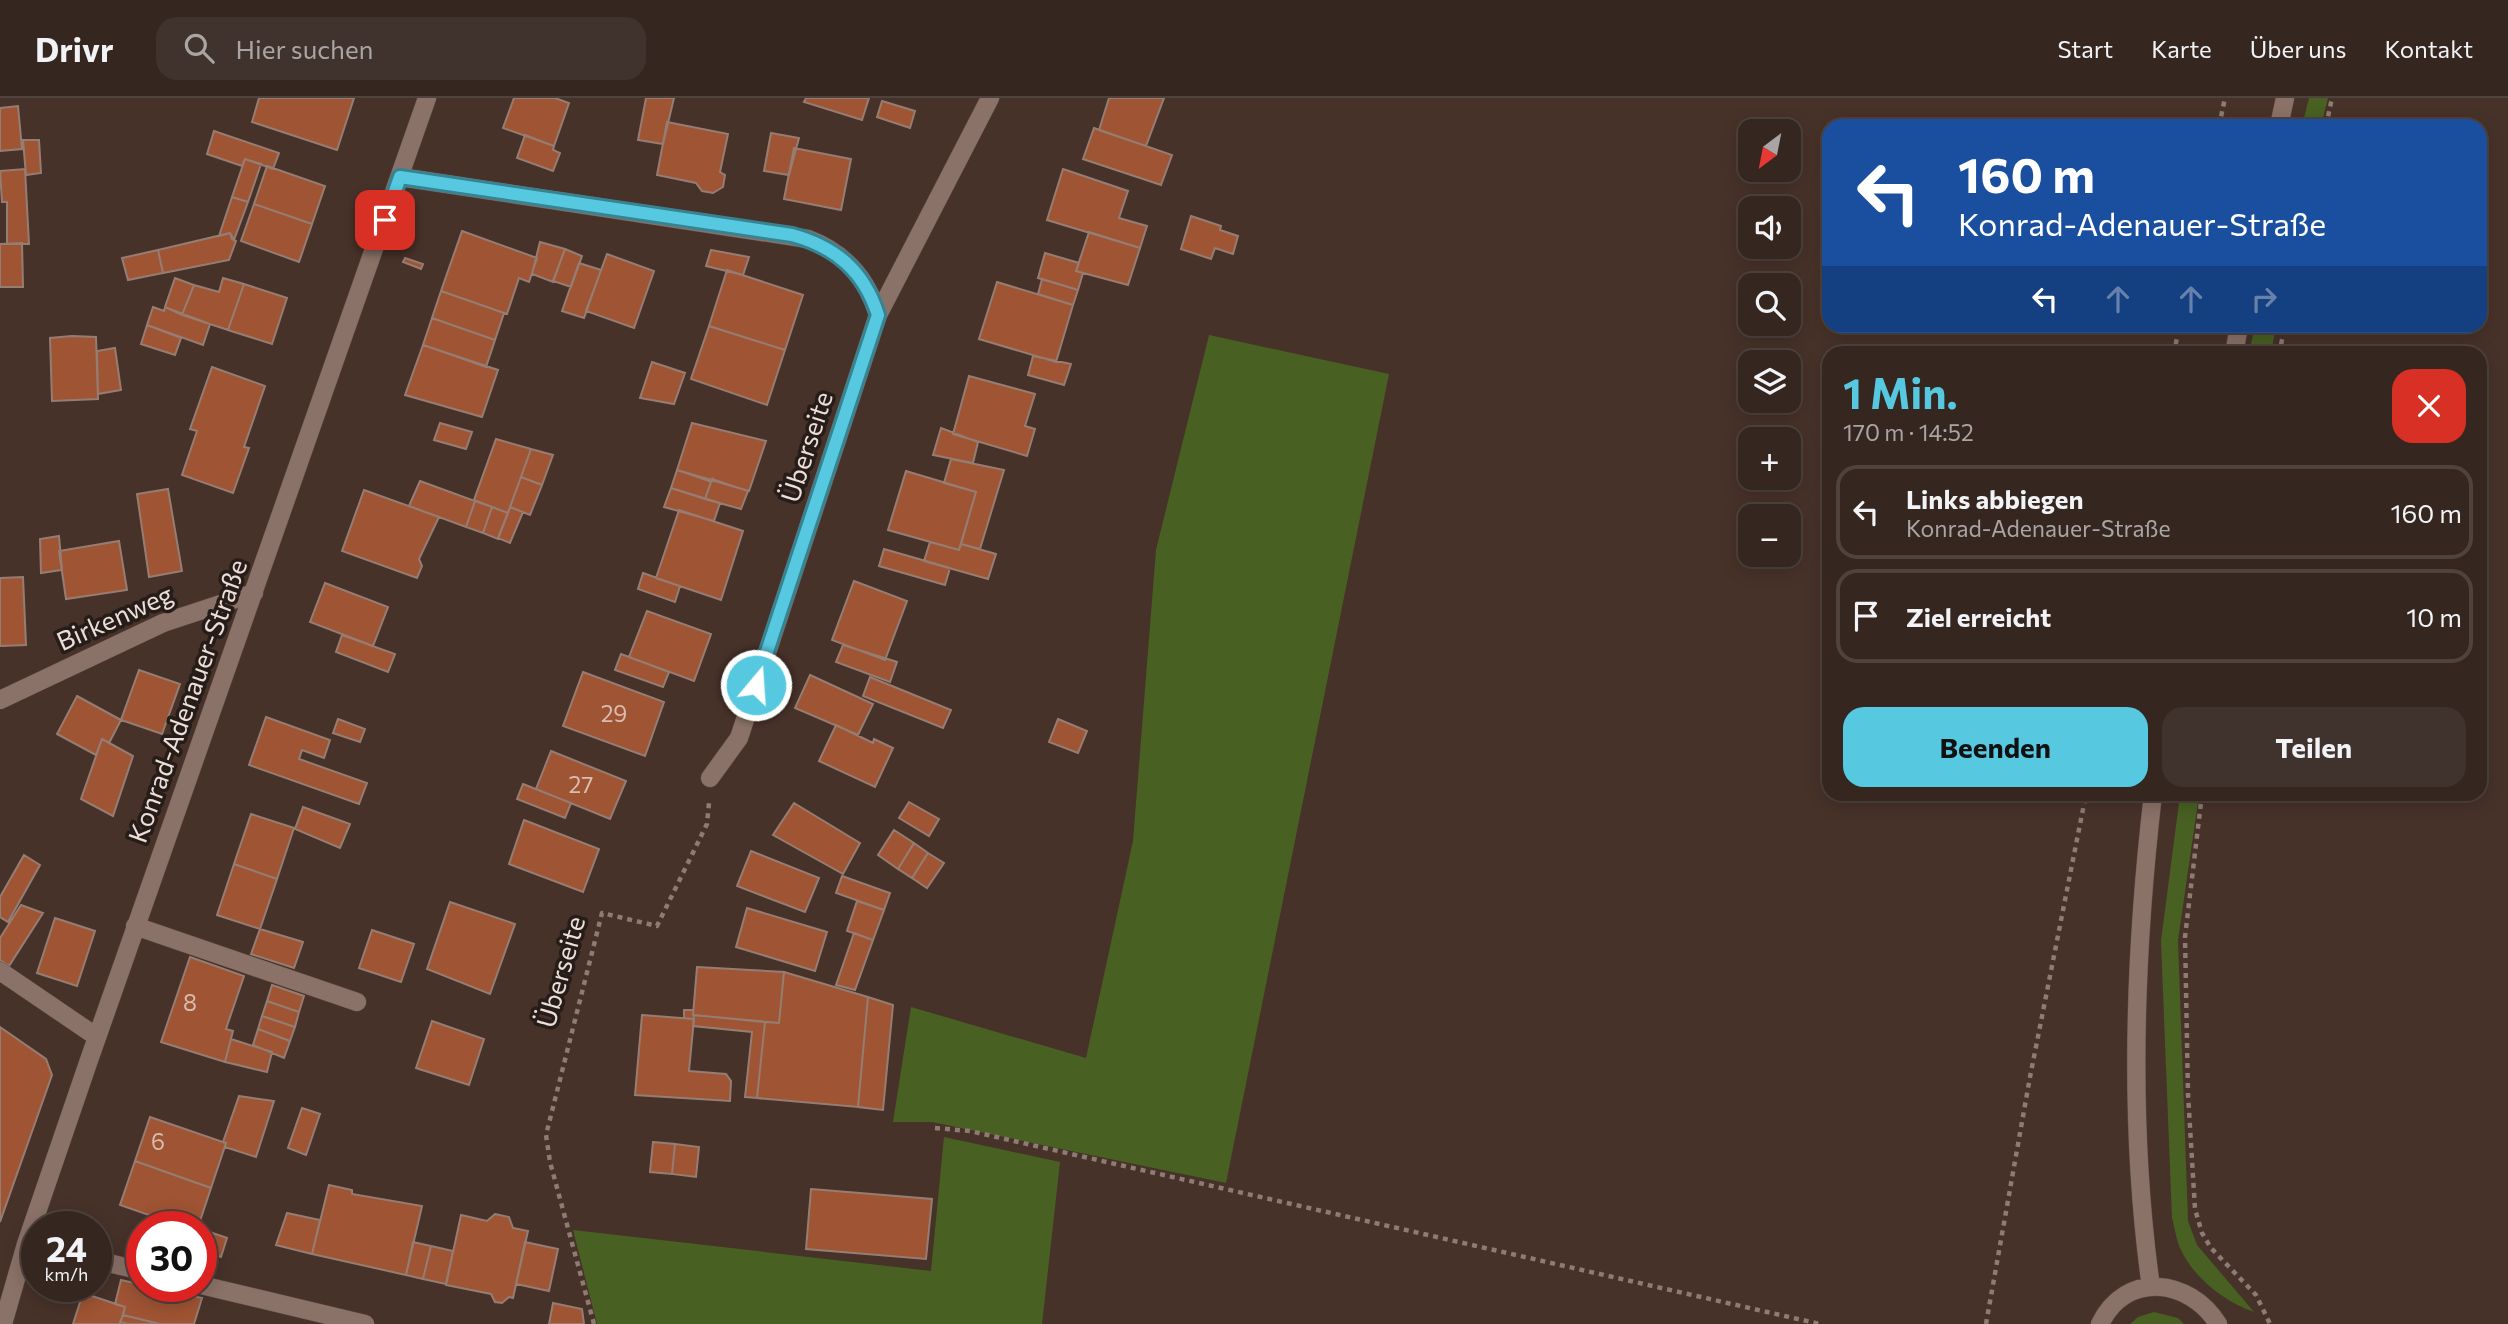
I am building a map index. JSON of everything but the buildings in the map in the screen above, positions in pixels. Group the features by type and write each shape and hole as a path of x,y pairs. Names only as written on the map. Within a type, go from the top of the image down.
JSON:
{"street":[{"name":"Konrad-Adenauer-Straße","path":"42,1211 135,926 427,98"},
{"name":"Überseite","path":"710,778 739,738 878,315 990,98"},
{"path":"2280,119 2285,98"},
{"path":"400,177 808,239 838,253 849,263 867,288 878,315"},
{"name":"Birkenweg","path":"0,700 133,635 254,593"},
{"path":"2151,1287 2140,1176 2137,1011 2142,915 2153,801"},
{"path":"135,926 356,1002"},
{"path":"0,971 97,1037"},
{"name":"Konrad-Adenauer-Straße","path":"3,1324 21,1273"},
{"path":"2100,1324 2105,1314 2126,1294 2151,1287 2185,1292 2210,1311 2218,1324"},
{"path":"217,1289 365,1324"}],"path":[{"path":"2220,119 2225,98"},
{"path":"2328,119 2332,98"},
{"name":"Überseite","path":"594,1324 551,1162 547,1125 602,913 657,926 708,824 710,778"},
{"path":"1986,1324 2030,1077 2085,801"},
{"path":"2201,801 2185,937 2188,1094 2195,1209 2202,1233 2211,1248 2256,1295 2270,1324"},
{"path":"935,1128 970,1131 1820,1324"}],"green space":[{"path":"2309,98 2328,98 2323,119 2304,119"},
{"path":"2253,333 2275,333 2272,346 2251,346"},
{"path":"1209,335 1389,374 1226,1183 932,1122 893,1122 911,1007 1086,1058 1133,841 1156,550"},
{"path":"2179,801 2198,801 2178,940 2188,1221 2197,1245 2254,1312 2211,1288 2194,1270 2179,1246 2172,1218 2161,941"},
{"path":"944,1137 1060,1162 1042,1324 597,1324 573,1230 931,1271"},
{"path":"2154,1312 2178,1318 2184,1324 2130,1324 2138,1317"}],"route":[{"path":"385,220 400,177 792,235 823,245 849,263 867,288 878,315 756,685"}]}
